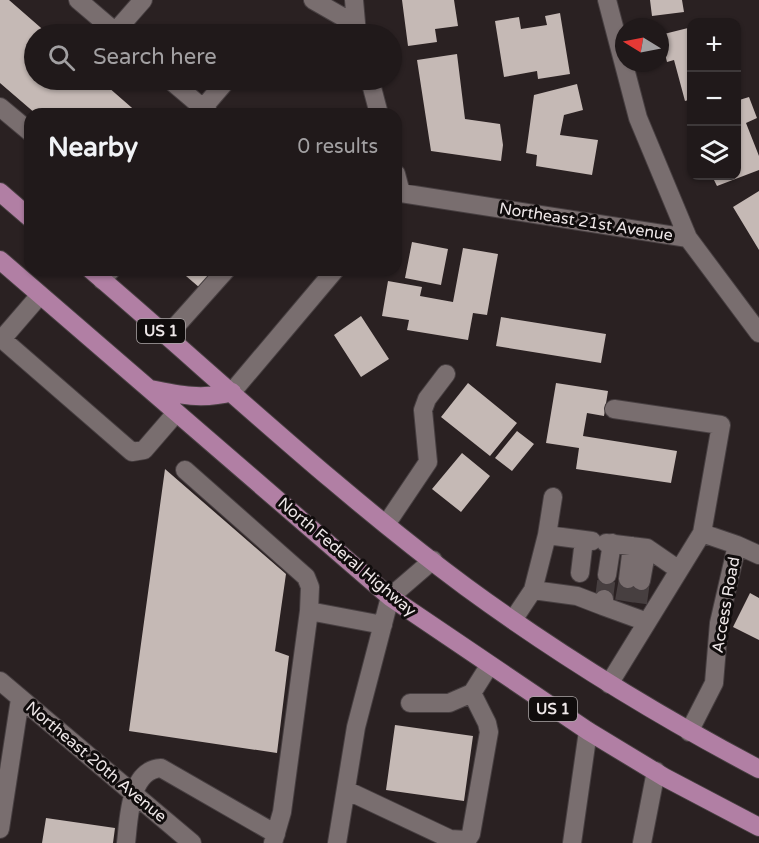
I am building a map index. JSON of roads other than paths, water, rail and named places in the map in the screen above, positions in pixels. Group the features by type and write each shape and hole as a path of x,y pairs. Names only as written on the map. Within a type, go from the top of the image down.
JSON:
{"main road":[{"path":"0,192 24,213"},
{"name":"North Federal Highway","path":"0,260 390,597 588,731 759,827"},
{"name":"US 1","path":"104,276 167,336 433,560 513,620 609,684 689,732 759,769"},
{"path":"148,389 187,397 213,397 232,392"}],"street":[{"path":"78,0 106,24"},
{"path":"123,24 143,0"},
{"path":"313,0 349,24"},
{"path":"354,0 356,24"},
{"path":"607,0 638,118 688,238"},
{"path":"182,90 203,108"},
{"path":"208,108 220,90"},
{"path":"373,90 377,108"},
{"path":"0,107 24,127"},
{"name":"Northeast 21st Avenue","path":"402,196 688,238 759,333"},
{"path":"167,336 220,276"},
{"path":"232,392 330,276"},
{"path":"40,295 1,338 132,452 144,450 176,413"},
{"path":"387,523 428,462 423,410 428,399 446,375"},
{"path":"609,684 633,612 680,570 702,533 721,425 614,409"},
{"path":"126,843 133,795 145,774 154,768 169,770 274,838 282,812 309,611 310,587 306,577 185,470"},
{"path":"513,620 533,590 547,535 553,497"},
{"name":"Access Road","path":"689,732 714,683 719,623 737,545 702,533"},
{"path":"547,535 640,547 680,570"},
{"path":"580,573 598,542"},
{"path":"598,542 607,575"},
{"path":"737,545 759,555"},
{"path":"634,580 640,547"},
{"path":"337,843 356,727 390,597 433,560"},
{"path":"533,590 577,596 633,612"},
{"path":"309,611 383,625"},
{"path":"410,703 449,703 472,693 489,666"},
{"name":"Northeast 20th Avenue","path":"0,681 192,843"},
{"path":"346,790 450,839 467,840 471,834 489,732 472,693"},
{"path":"0,829 5,757 20,699"},
{"path":"572,843 588,731"},
{"path":"642,843 656,771"}],"tunnel":[{"path":"604,599 607,575"},
{"path":"624,601 628,579"},
{"path":"638,603 641,581"}]}
